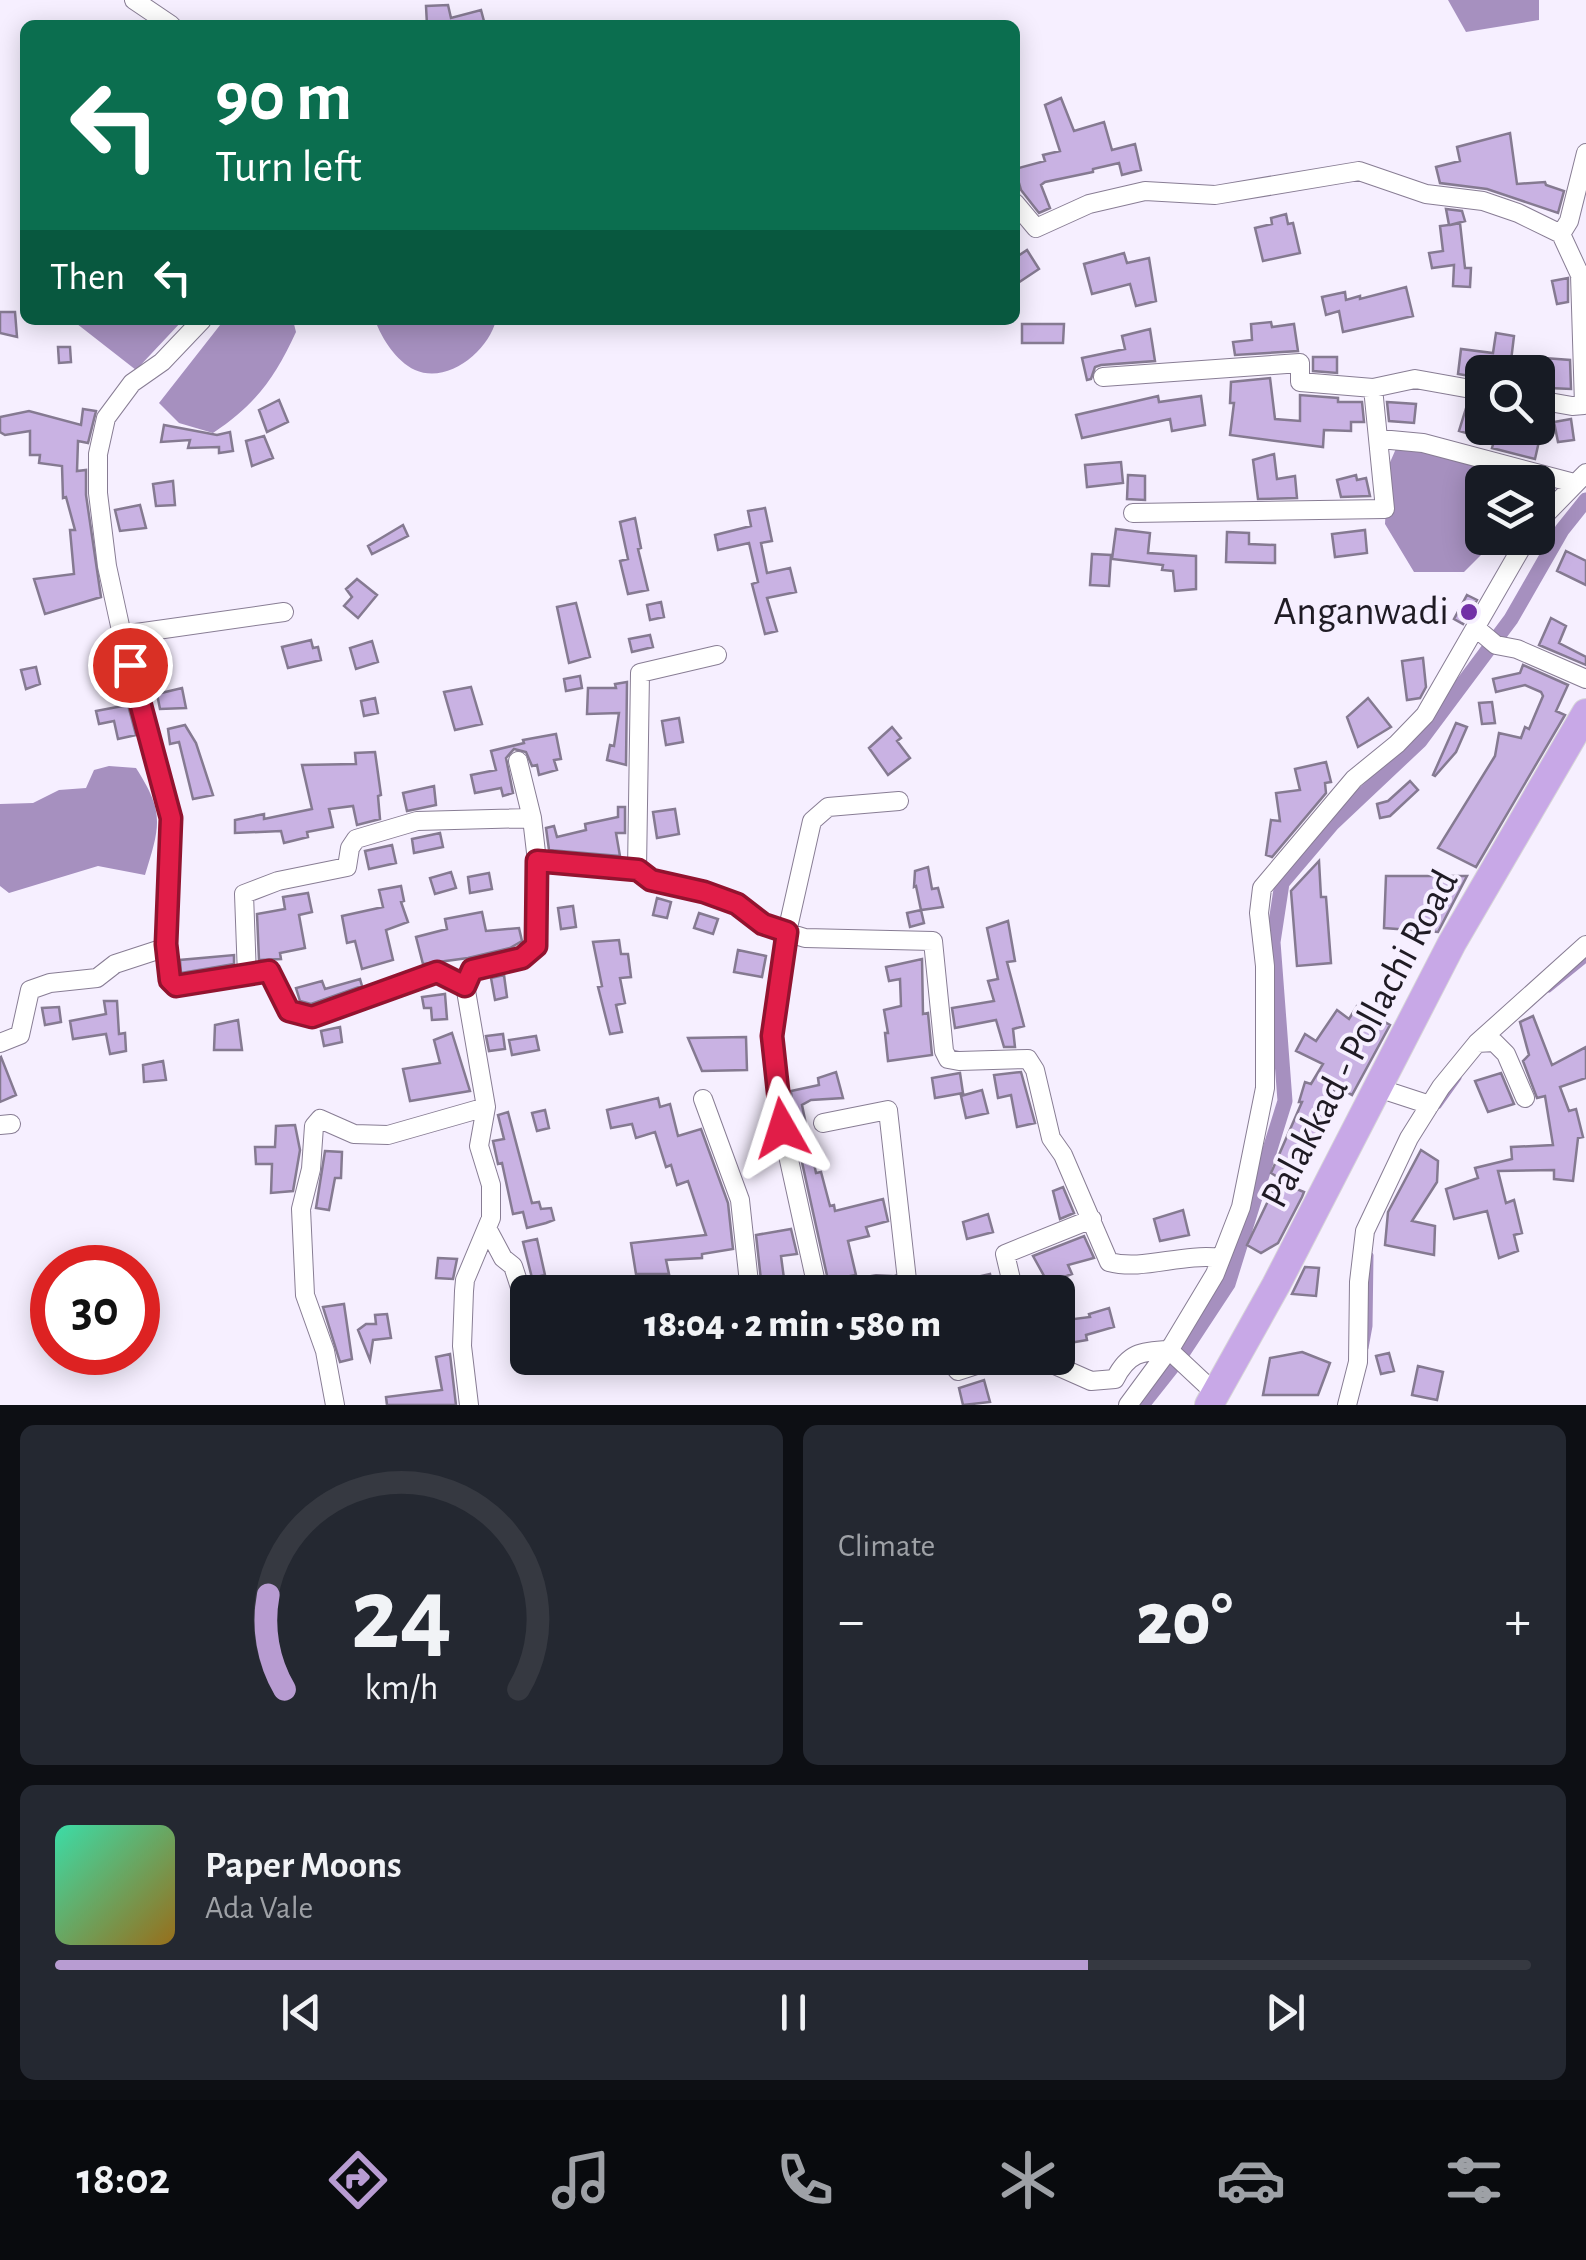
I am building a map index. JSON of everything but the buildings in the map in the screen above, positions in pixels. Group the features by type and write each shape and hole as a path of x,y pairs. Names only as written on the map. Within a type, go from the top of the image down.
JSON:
{"main road":[{"name":"Palakkad - Pollachi Road","path":"1213,1399 1452,944 1586,713"}],"street":[{"path":"134,0 164,20"},
{"path":"1561,234 1586,153"},
{"path":"1020,209 1036,228 1089,204 1145,191 1215,194 1359,171 1426,194 1484,200 1561,234 1583,275 1584,405 1555,403"},
{"path":"197,325 162,362 132,383 106,418 98,454 98,494 107,566 171,818 167,947 170,980 176,986 269,971 289,1011 312,1017 437,972 465,986"},
{"path":"1102,378 1300,363 1300,382 1374,388 1415,379 1465,387"},
{"path":"1132,513 1385,508 1374,388"},
{"path":"1380,439 1423,443 1580,478"},
{"path":"1555,504 1580,478"},
{"path":"1128,1405 1169,1350 1215,1274 1241,1208 1265,1088 1262,888 1354,778 1398,744 1425,715 1517,555"},
{"path":"122,635 284,612"},
{"path":"1476,628 1496,646 1517,649 1586,679"},
{"path":"638,870 640,673 717,656"},
{"path":"469,1405 462,1346 465,1280 490,1218 491,1185 480,1146 486,1107 465,986 472,970 522,958 536,946 537,861 532,818 518,760"},
{"path":"814,1275 782,1128 772,1036 787,932 812,821 828,807 899,801"},
{"path":"247,976 244,894 278,881 347,867 356,839 417,821 532,818"},
{"path":"537,861 638,870 651,880 737,904 763,924 805,938 933,942 944,1051 948,1058 1028,1059 1035,1070 1051,1138 1064,1155 1109,1262 1127,1267 1196,1255 1221,1258"},
{"path":"1348,1405 1358,1362 1359,1282 1365,1231 1409,1138 1476,1043 1586,945"},
{"path":"0,1042 20,1035 30,990 50,983 97,978 116,964 167,947"},
{"path":"1476,1043 1494,1042 1506,1054 1526,1098"},
{"path":"1378,1088 1430,1106"},
{"path":"703,1099 740,1200 748,1275"},
{"path":"336,1405 325,1351 304,1295 301,1209 311,1169 314,1126 320,1119 354,1134 388,1135 486,1107"},
{"path":"823,1124 888,1110 906,1275"},
{"path":"1010,1275 1005,1254 1092,1219"},
{"path":"487,1228 516,1275"},
{"path":"1169,1350 1213,1399"},
{"path":"1075,1374 1091,1381 1115,1379 1123,1363 1134,1354 1169,1350"}],"shaded area":[{"path":"1448,0 1539,0 1539,20 1466,32"},
{"path":"78,325 178,325 136,370"},
{"path":"220,325 294,325 296,332 262,389 241,412 213,433 179,423 159,403"},
{"path":"378,325 494,325 476,353 441,373 415,370 386,342"},
{"path":"1398,444 1472,465 1465,465 1465,555 1481,555 1464,572 1414,572 1385,524 1388,467"},
{"path":"109,766 136,768 156,809 154,844 145,875 98,866 9,893 0,886 0,804 33,803 59,790 86,788 94,770"}],"waterway":[{"path":"1142,1405 1180,1357 1228,1284 1285,1101 1273,942 1282,883 1333,823 1420,741 1511,619 1562,530 1586,500"},
{"path":"1549,990 1586,960"},
{"path":"1439,1106 1459,1078"},
{"path":"1366,1348 1371,1255"}],"place":[{"name":"Anganwadi","path":"1469,612"}],"route":[{"path":"130,665 171,818 166,944 170,980 176,986 269,971 289,1011 312,1017 437,972 465,986 472,970 522,958 536,946 537,861 638,870 651,880 737,904 763,924 787,932 772,1036 782,1128"}]}
